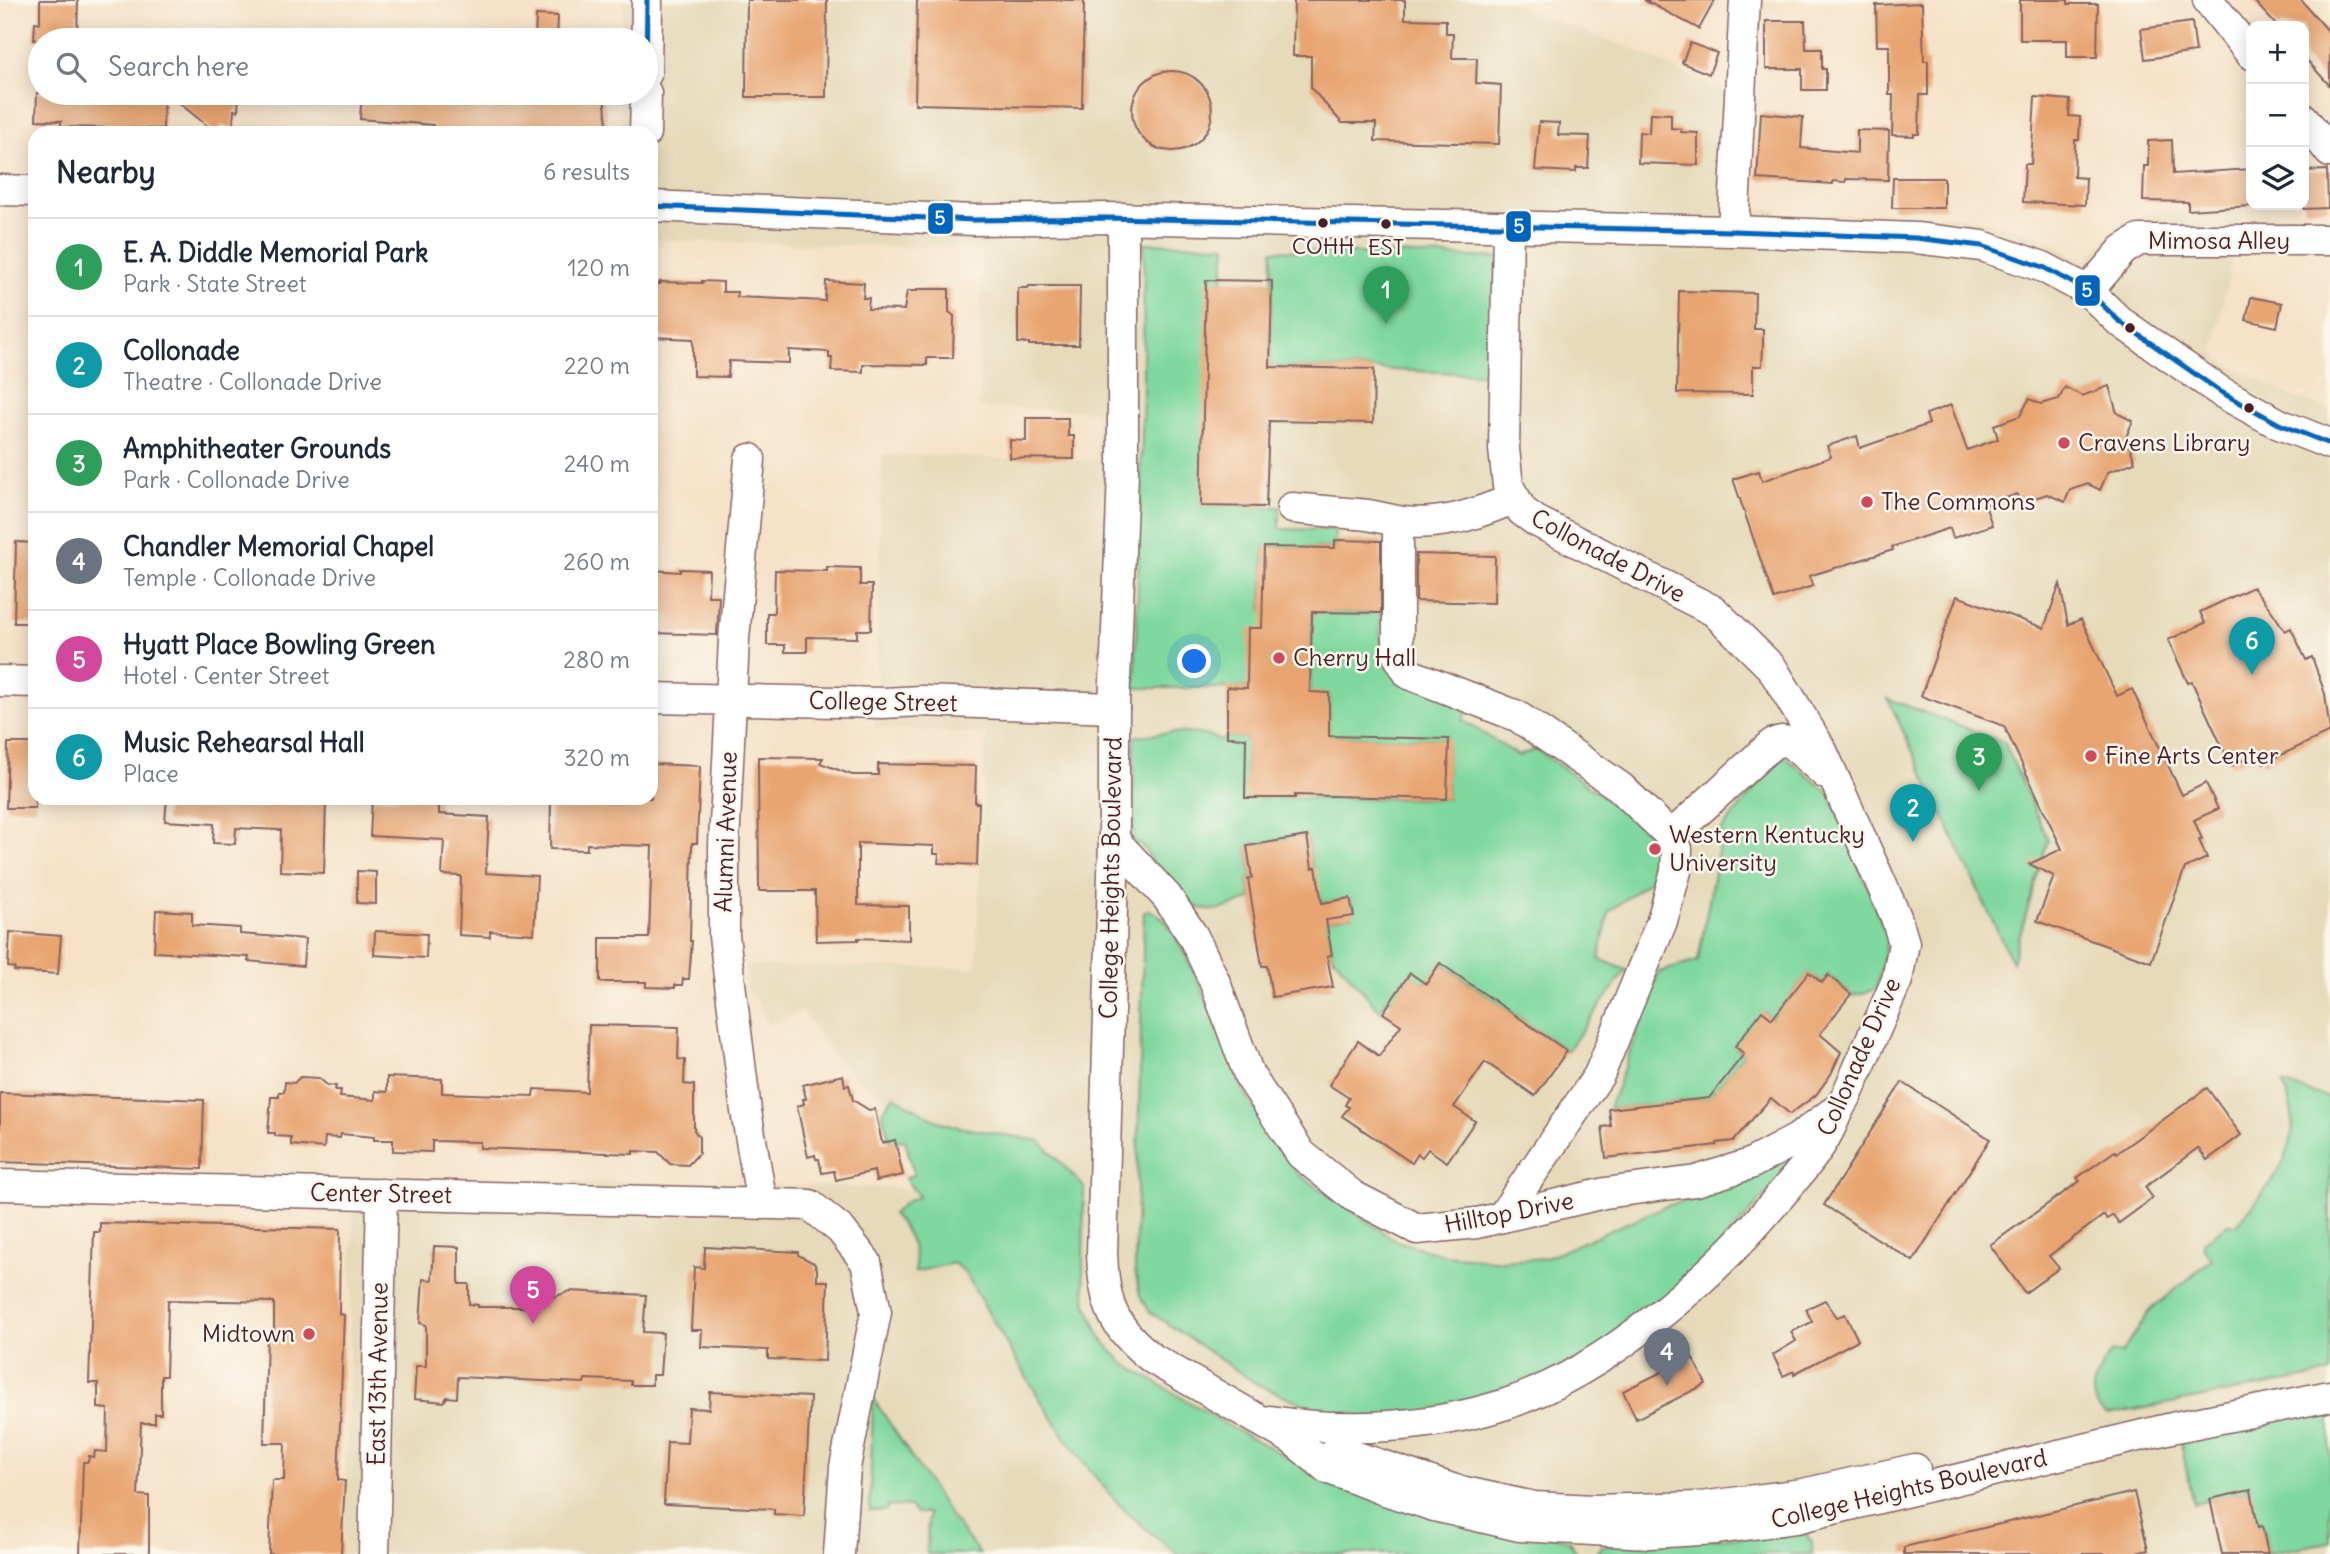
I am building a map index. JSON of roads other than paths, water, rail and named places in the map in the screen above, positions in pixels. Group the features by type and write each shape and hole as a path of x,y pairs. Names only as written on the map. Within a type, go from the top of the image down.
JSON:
{"street":[{"path":"647,0 647,28"},
{"path":"1733,231 1745,0"},
{"path":"2208,0 2246,48"},
{"path":"645,126 646,105"},
{"path":"2309,125 2330,152"},
{"path":"0,190 28,191"},
{"path":"658,206 974,220 1123,218 1733,231 1916,238 1982,246 2043,267 2088,291 2119,321 2221,393 2279,424 2330,444"},
{"name":"College Heights Boulevard","path":"1123,218 1123,472 1114,708 1114,840 1101,1254 1103,1285 1115,1321 1132,1343 1153,1359 1292,1439 1327,1468 1433,1506 1519,1526 1649,1532 1717,1529 1796,1518 2176,1427 2330,1396"},
{"name":"Collonade Drive","path":"1256,1419 1298,1425 1407,1426 1444,1420 1507,1404 1566,1378 1648,1323 1713,1269 1807,1163 1846,1097 1897,980 1903,943 1896,917 1822,751 1772,668 1714,611 1536,521 1522,511 1508,486 1504,449 1508,227"},
{"name":"Mimosa Alley","path":"2088,291 2123,250 2139,240 2330,240"},
{"name":"Alumni Avenue","path":"750,459 733,639 724,845 724,936 746,1111 762,1204"},
{"path":"1292,508 1427,524 1466,517 1515,498"},
{"path":"1402,522 1398,536 1398,656 1409,674 1517,716 1620,787 1671,835 1677,849 1676,871 1662,921 1599,1074 1502,1217"},
{"path":"0,681 28,682"},
{"name":"College Street","path":"658,698 883,703 922,701 1114,708"},
{"path":"1671,835 1772,744 1781,741 1790,742 1836,782"},
{"name":"Hilltop Drive","path":"1114,840 1167,897 1193,936 1214,980 1249,1075 1301,1154 1353,1196 1417,1229 1477,1223 1605,1193 1696,1181 1750,1164 1797,1139 1836,1110"},
{"name":"Center Street","path":"0,1185 810,1205 841,1230 866,1262 876,1312 845,1467 839,1554"},
{"name":"East 13th Avenue","path":"374,1554 383,1194"},
{"name":"College Heights Boulevard","path":"1292,1439 1311,1441 1455,1490 1534,1507 1607,1510 1700,1507 1803,1494 2330,1375"}],"place":[{"name":"COHH","path":"1323,223"},
{"name":"EST","path":"1386,224"},
{"name":"E. A. Diddle Memorial Park","path":"1386,324"},
{"name":"Cravens Library","path":"2064,443"},
{"name":"The Commons","path":"1867,502"},
{"name":"Cherry Hall","path":"1279,658"},
{"name":"Music Rehearsal Hall","path":"2252,675"},
{"name":"Fine Arts Center","path":"2091,756"},
{"name":"Amphitheater Grounds","path":"1979,791"},
{"name":"Collonade","path":"1913,842"},
{"name":"Western Kentucky University","path":"1655,849"},
{"name":"Hyatt Place Bowling Green","path":"533,1324"},
{"name":"Midtown","path":"309,1334"},
{"name":"Chandler Memorial Chapel","path":"1667,1386"}]}
